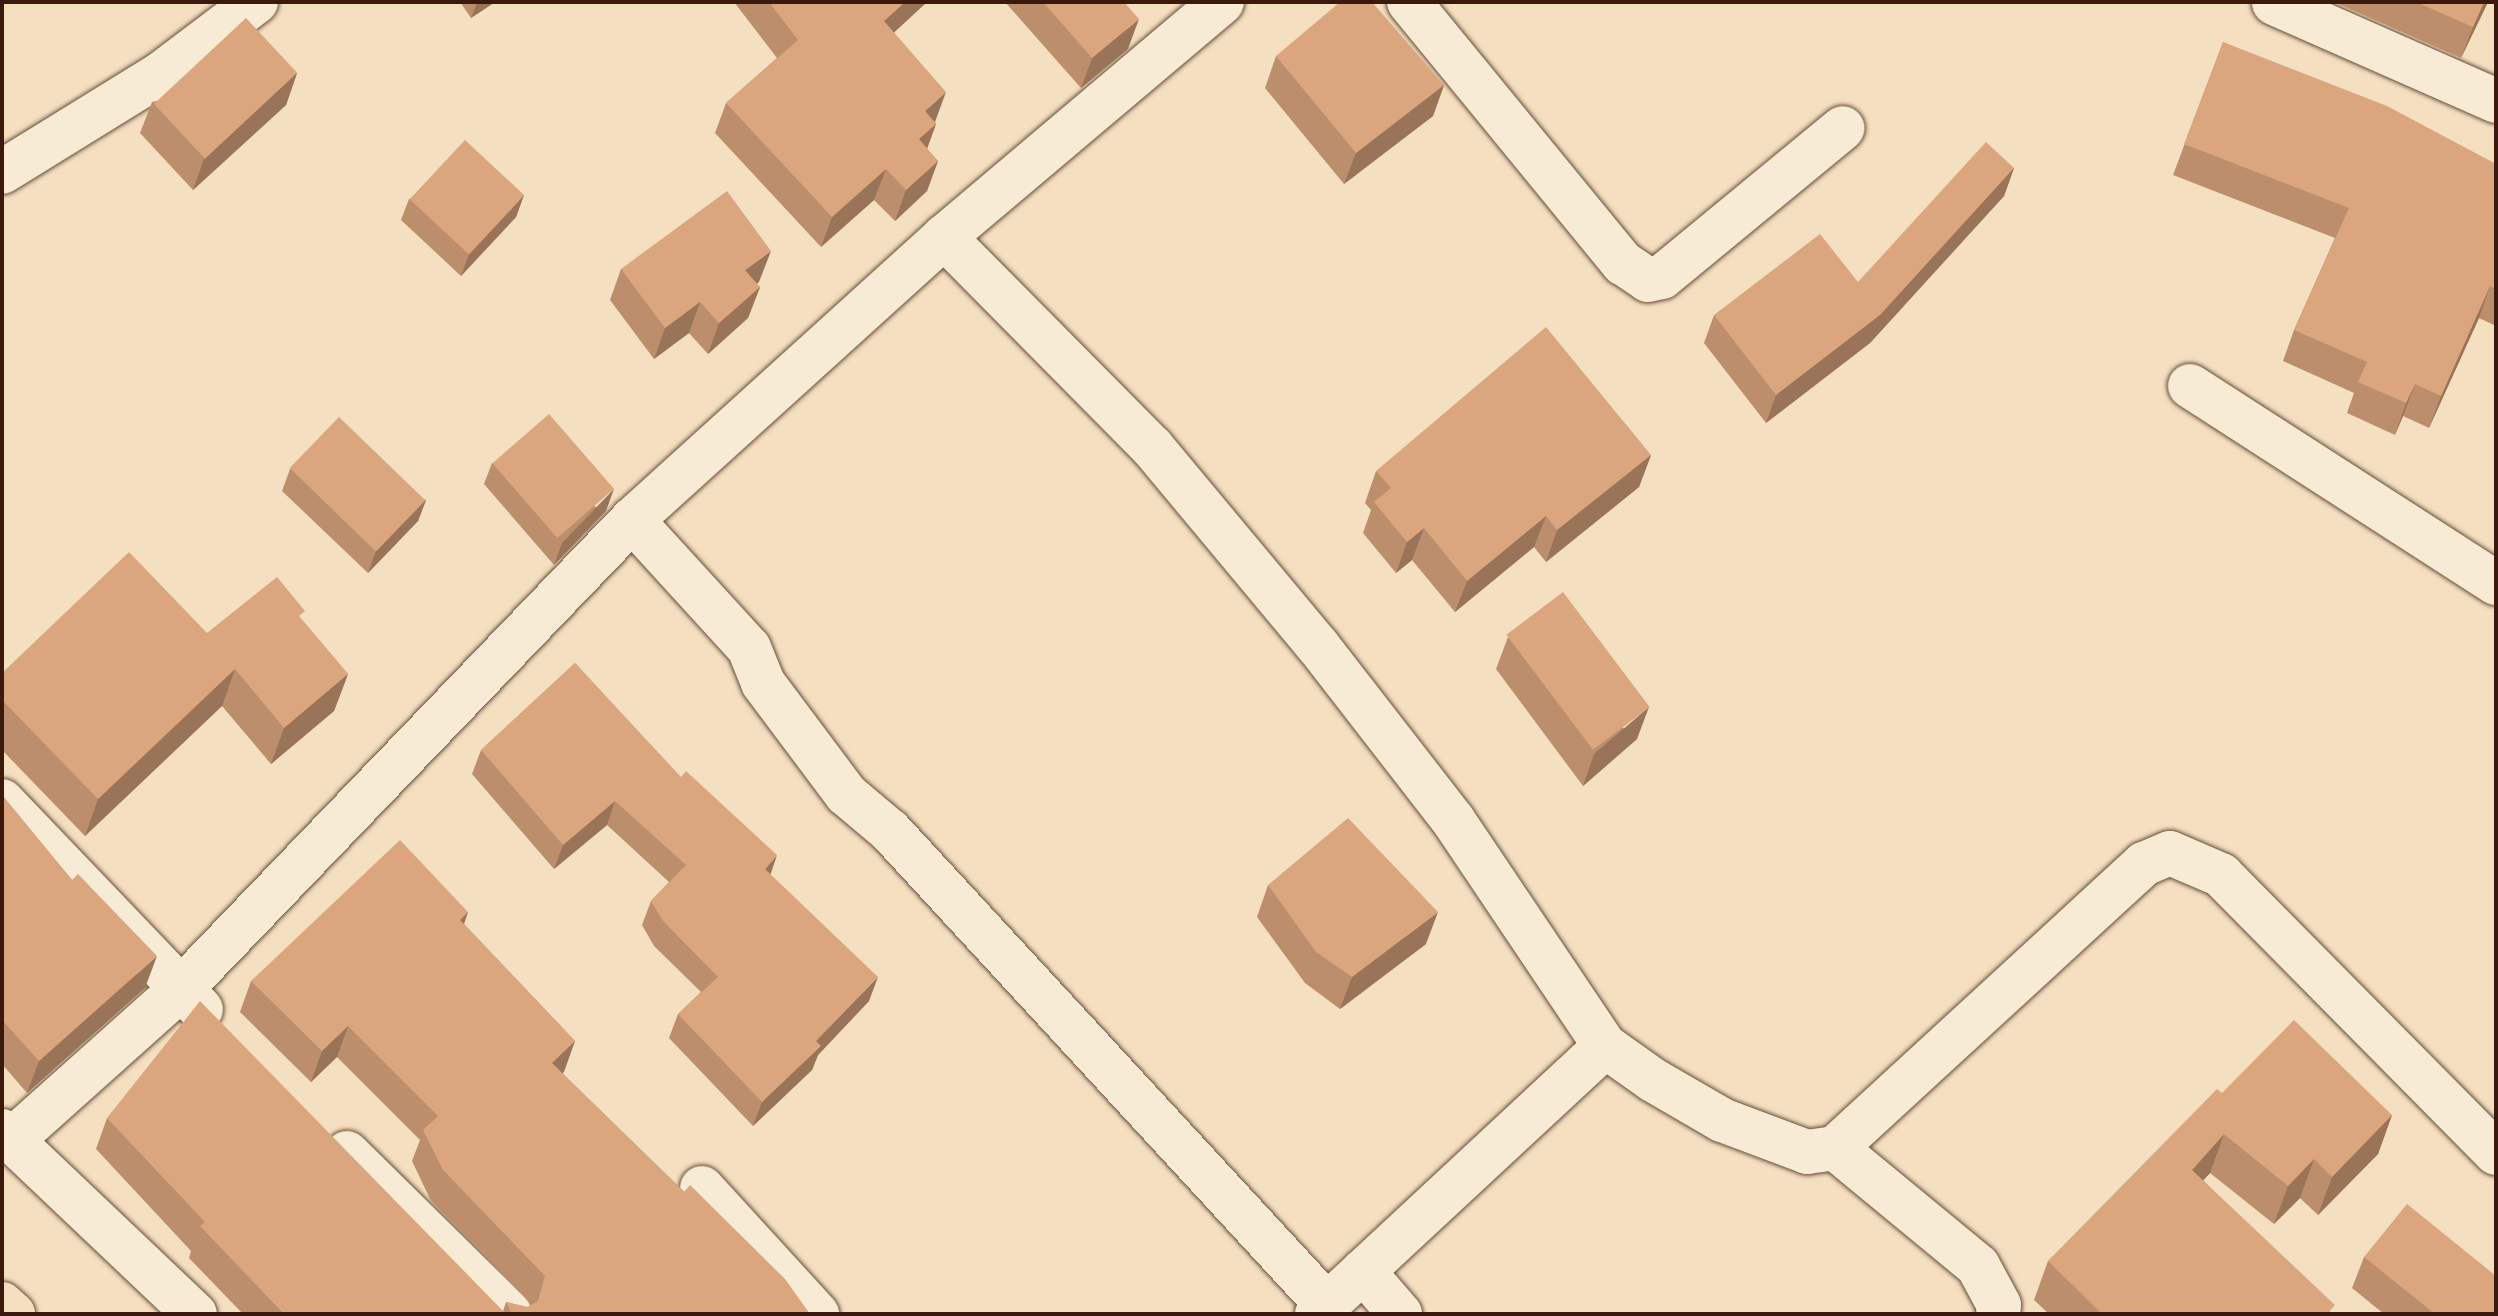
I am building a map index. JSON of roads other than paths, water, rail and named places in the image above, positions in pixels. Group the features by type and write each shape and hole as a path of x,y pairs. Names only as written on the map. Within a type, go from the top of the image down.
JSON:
{"main road":[{"path":"2,1304 13,1314"}],"street":[{"path":"2,172 162,73 256,2"},
{"path":"195,1314 7,1136 181,989 632,520 944,237 1222,2"},
{"path":"1409,2 1623,263 1648,280 1662,277 1843,128"},
{"path":"2274,3 2496,101"},
{"path":"944,237 1152,447 1318,646 1453,820 1605,1046 1722,1120 1807,1152 1835,1148 2144,864 2170,853 2221,875 2496,1153"},
{"path":"2190,386 2496,583"},
{"path":"632,520 749,648 763,683 846,794 890,831 1322,1310 1605,1046"},
{"path":"2,801 226,1034"},
{"path":"317,1124 510,1314"},
{"path":"1835,1148 1978,1266 1999,1305 1998,1314"},
{"path":"702,1188 817,1314"},
{"path":"1363,1271 1400,1314"}]}
